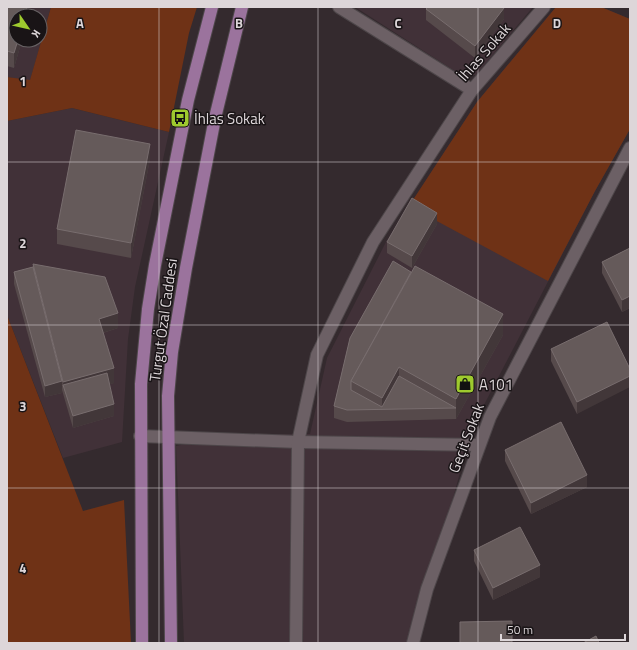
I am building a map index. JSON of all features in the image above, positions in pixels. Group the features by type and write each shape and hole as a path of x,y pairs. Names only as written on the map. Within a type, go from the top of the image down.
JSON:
{"main road":[{"name":"Turgut Özal Caddesi","path":"142,643 140,436 144,345 155,265 188,100 212,7"},
{"name":"Turgut Özal Caddesi","path":"171,643 168,396 172,352 186,268 215,118 242,7"}],"street":[{"path":"339,7 472,90"},
{"name":"İhlas Sokak","path":"296,643 298,442 317,355 373,242 472,90 544,7"},
{"name":"Geçit Sokak","path":"413,643 427,589 490,417 630,148"},
{"path":"140,436 298,442 479,445"}],"shaded area":[{"path":"7,7 51,7 48,18 48,8 8,8 8,48 39,48 30,81 7,77"},
{"path":"51,7 197,7 189,33 169,132 72,108 7,121 7,77 30,80 39,48 48,48 48,17"},
{"path":"355,7 533,7 476,75 461,75"},
{"path":"556,7 601,7 630,19 630,129 595,191 472,428 414,643 184,643 176,446 226,435 310,434 327,358 387,240 477,102"},
{"path":"556,7 601,7 630,19 630,129 595,191 548,281 409,206 477,102"},
{"path":"72,108 169,132 135,287 128,339 122,442 63,458 7,315 7,121"},
{"path":"7,315 83,511 124,500 131,643 7,643"}],"building":[{"path":"7,7 27,7 8,8 8,48 16,48 14,53 7,51"},
{"path":"428,7 504,8 475,46 426,9"},
{"path":"76,130 150,144 131,243 57,229"},
{"path":"412,198 437,213 412,256 387,242"},
{"path":"630,248 630,296 622,300 602,262"},
{"path":"393,261 411,272 351,381 351,390 382,407 399,376 456,408 347,410 334,406 350,338"},
{"path":"33,264 105,277 118,313 99,319 114,368 63,382"},
{"path":"415,266 503,314 456,399 399,367 382,398 351,381"},
{"path":"33,267 62,381 45,386 14,272"},
{"path":"607,322 630,369 630,376 577,402 551,349"},
{"path":"107,373 114,404 73,416 63,385"},
{"path":"561,422 587,475 531,503 505,450"},
{"path":"520,527 540,565 493,588 474,550"},
{"path":"512,621 512,643 460,643 460,622"},
{"path":"596,636 599,643 583,643"}],"place":[{"name":"İhlas Sokak","path":"180,118"},
{"name":"A101","path":"465,384"}]}
